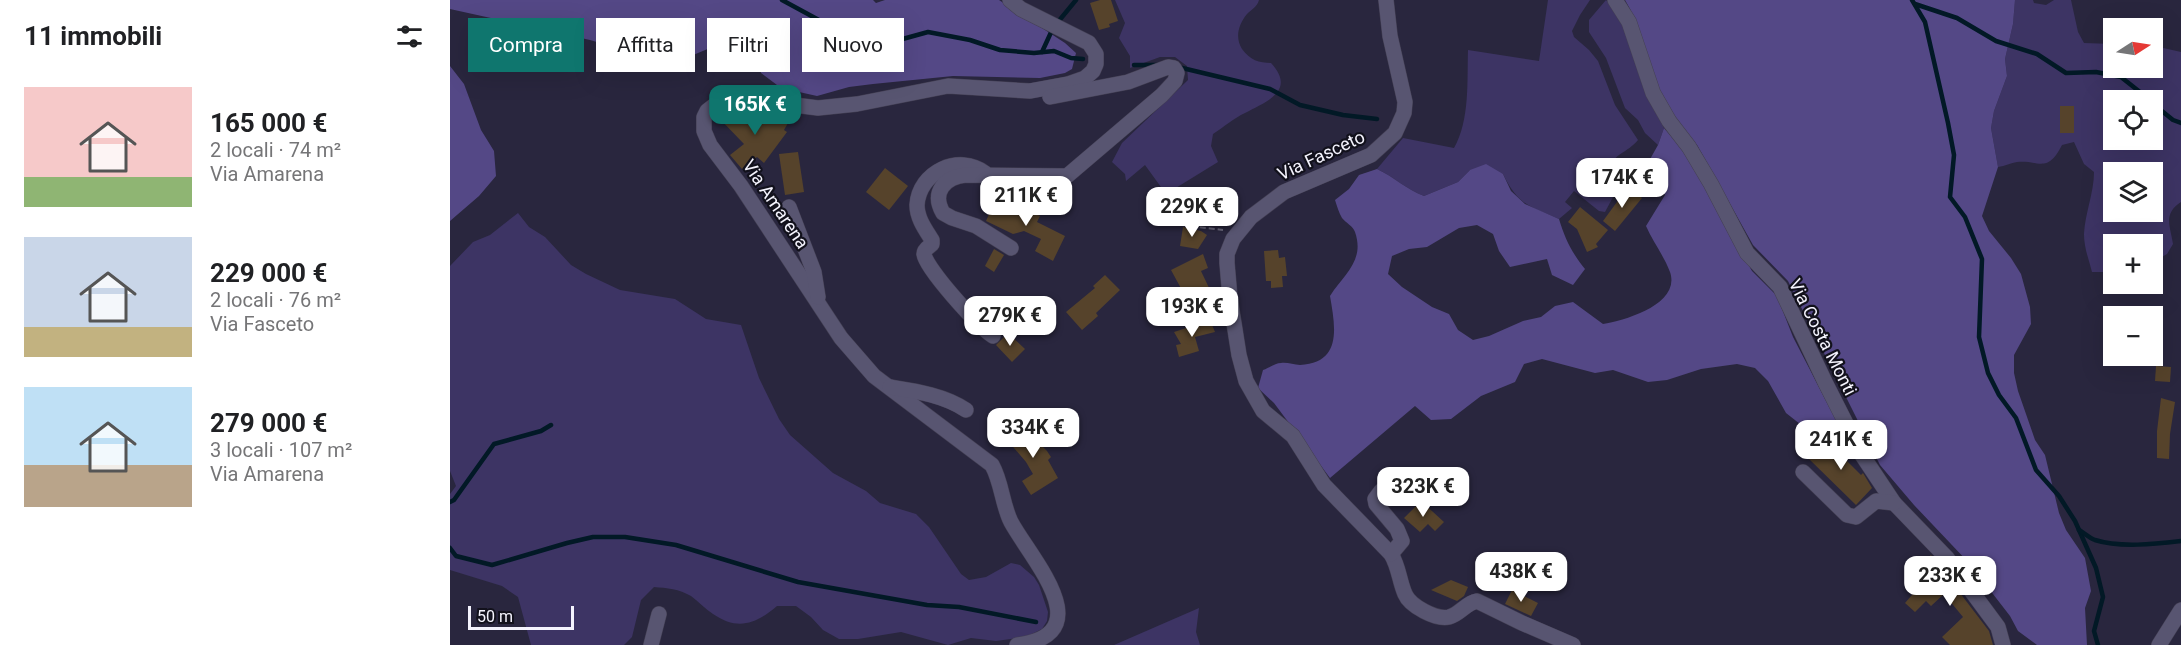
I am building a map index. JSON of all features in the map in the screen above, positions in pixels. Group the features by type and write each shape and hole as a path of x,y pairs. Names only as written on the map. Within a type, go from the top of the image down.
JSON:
{"street":[{"name":"Via Amarena","path":"1010,0 1021,9 1084,39 1094,50 1096,64 1090,75 1068,84 1030,91 948,86 857,104 818,108 747,99 729,100 716,104 707,111 703,124 707,139 741,186 841,338 874,376 992,465 997,474 1010,520 1042,570 1059,606 1056,622 1047,635 1032,643 1017,645"},
{"name":"Via Fasceto","path":"1386,0 1390,36 1405,102 1404,113 1395,133 1371,155 1284,192 1240,228 1227,254 1230,298 1239,355 1246,381 1263,411 1293,436 1324,485 1391,554"},
{"name":"Via Costa Monti","path":"1615,0 1629,22 1653,93 1711,184 1747,253 1780,287 1862,455 1894,503 1947,558 1998,627 2003,645"},
{"path":"1000,89 1003,95 1021,99 1056,97 1128,81 1168,67 1174,68 1177,73 1177,78 1166,90 1130,124 1066,176 959,176 943,184 939,206 947,216 976,226 1011,248"},
{"path":"987,175 968,164 943,168 930,177 922,188 917,204 919,217 932,240 932,244 924,254 928,263 952,296 985,331 993,336"},
{"path":"789,207 814,273 818,303"},
{"path":"886,386 955,402 966,410"},
{"path":"1803,472 1847,514 1856,517 1876,501 1894,503"},
{"path":"1381,491 1375,499 1376,504 1397,529 1402,541 1401,545 1391,554 1407,597 1431,615 1439,617 1452,616 1471,602 1478,601 1573,645"},
{"path":"2159,645 2181,610"},
{"path":"651,645 659,614"}],"path":[{"path":"1173,224 1211,230 1240,228"}],"shaded area":[{"path":"450,0 873,0 876,3 885,0 999,0 1065,43 1076,53 1072,69 1065,73 1040,78 953,76 849,87 817,96 781,88 761,73 790,72 790,18 707,18 707,49 695,54 695,18 596,18 596,42 584,39 584,18 491,18 450,9"},
{"path":"1115,0 1259,0 1241,23 1239,40 1245,53 1259,61 1271,63 1281,81 1280,88 1270,99 1237,117 1213,134 1211,146 1218,162 1166,194 1145,165 1126,181 1125,174 1112,162 1122,143 1188,80 1187,66 1175,57 1160,57 1130,68 1130,56 1119,38 1125,23"},
{"path":"1548,0 1590,0 1572,31 1574,37 1598,61 1615,105 1638,140 1618,156 1606,171 1620,184 1605,212 1599,211 1574,191 1565,202 1572,208 1559,219 1525,203 1514,192 1503,174 1470,170 1458,182 1424,196 1377,169 1403,138 1454,148 1465,113 1468,50 1539,61"},
{"path":"1606,0 1620,15 1653,106 1664,128 1658,145 1625,108 1606,58 1589,32 1589,20"},
{"path":"1625,0 2015,0 2013,24 2005,59 2007,76 1994,111 1991,128 1998,167 1982,216 1989,231 2021,274 2030,307 2031,324 2014,355 2014,373 2035,440 2045,455 2059,513 2066,530 2085,558 2091,591 2085,608 2087,645 2037,645 2018,631 2010,616 1969,563 1880,465 1788,281 1753,245 1697,145 1672,117 1659,95"},
{"path":"2015,0 2033,0 2034,3 2046,5 2054,0 2071,0 2078,32 2084,43 2103,44 2103,78 2163,78 2163,48 2181,52 2181,202 2175,206 2170,216 2169,226 2173,244 2167,254 2163,256 2163,234 2103,234 2103,272 2092,272 2084,234 2094,172 2084,164 2074,142 2062,145 2052,160 2047,163 2017,162 1998,167 1991,128 1994,111 2007,76 2005,59 2013,24"},
{"path":"450,66 464,84 481,130 494,151 496,176 479,196 450,221"},
{"path":"1664,128 1694,168 1752,271 1777,296 1793,337 1837,422 1834,430 1800,424 1786,413 1768,381 1755,368 1737,364 1701,369 1667,380 1648,382 1613,370 1595,373 1542,359 1524,364 1515,382 1481,396 1451,419 1431,420 1415,406 1330,478 1274,403 1258,388 1263,370 1279,363 1300,365 1314,363 1324,358 1330,350 1334,330 1330,296 1351,267 1357,251 1355,232 1342,218 1335,200 1349,189 1359,175 1377,169 1424,196 1458,182 1470,170 1486,164 1503,174 1511,191 1525,204 1559,219 1569,246 1585,269 1573,285 1552,275 1547,259 1510,267 1499,251 1493,234 1477,225 1459,228 1427,247 1409,249 1392,256 1388,274 1402,287 1432,307 1449,314 1458,330 1473,340 1489,336 1523,321 1541,317 1555,306 1573,302 1603,324 1613,322 1637,314 1660,301 1667,293 1671,283 1668,266 1646,226 1665,195 1649,161"},
{"path":"518,213 529,227 545,237 571,265 586,274 620,290 675,299 706,319 741,325 759,378 779,419 790,435 833,473 866,491 880,503 916,514 929,527 961,574 969,580 986,577 1011,563 1020,565 1034,577 1039,585 1048,612 1047,621 1042,629 1026,637 996,641 971,638 948,645 901,632 858,639 839,639 823,630 796,606 777,606 754,621 739,624 722,619 686,594 673,589 654,587 641,600 632,637 624,645 531,645 518,597 502,586 450,570 450,494 456,486 450,471 450,266 473,242 490,235"},
{"path":"1199,608 1196,632 1200,645 1114,645"}],"building":[{"path":"1111,0 1118,21 1109,24 1110,27 1099,30 1090,3"},
{"path":"2060,106 2074,106 2074,133 2060,133"},
{"path":"750,109 769,122 775,114 788,123 784,130 787,132 764,163 757,157 742,169 730,155 744,144 717,116 728,110 740,121"},
{"path":"798,152 804,192 785,195 779,154"},
{"path":"1618,161 1631,172 1623,181 1610,170"},
{"path":"885,168 908,186 889,210 866,192"},
{"path":"1628,187 1642,198 1615,231 1603,221"},
{"path":"994,203 1002,207 1012,203 1040,216 1037,222 1065,236 1053,261 1035,251 1041,239 1024,231 1013,234 986,221"},
{"path":"1580,207 1608,230 1596,244 1598,247 1587,252 1577,229 1568,222"},
{"path":"1183,227 1201,231 1207,235 1198,249 1180,246"},
{"path":"994,249 1004,255 994,272 985,266"},
{"path":"1278,250 1279,258 1285,257 1287,276 1282,276 1283,287 1271,288 1271,281 1266,281 1264,251"},
{"path":"1203,254 1208,268 1201,271 1211,292 1190,305 1171,270"},
{"path":"1105,275 1120,290 1096,313 1098,316 1082,330 1066,312 1095,288 1093,286"},
{"path":"1210,320 1215,332 1195,337 1199,351 1179,357 1176,345 1181,344 1174,332"},
{"path":"1008,333 1025,349 1012,362 996,345"},
{"path":"2156,366 2171,367 2170,382 2155,381"},
{"path":"2161,398 2175,402 2169,459 2157,458"},
{"path":"1017,422 1037,444 1039,443 1047,451 1051,457 1048,460 1058,478 1031,495 1022,481 1033,474 1008,441 1014,436 1008,429"},
{"path":"1830,436 1840,446 1836,450 1861,475 1863,473 1872,488 1856,505 1809,459"},
{"path":"1421,501 1444,522 1435,531 1428,524 1420,532 1404,518"},
{"path":"1931,555 1989,631 1993,645 1950,645 1942,637 1963,617 1944,594 1931,606 1926,601 1915,612 1905,603 1926,579 1923,575 1926,573 1919,565"},
{"path":"1451,580 1468,587 1464,596 1457,601 1431,590"},
{"path":"1512,590 1538,603 1531,616 1505,604"}],"waterway":[{"path":"782,0 841,32 852,27 899,40 928,32 970,40 1000,50 1034,53 1054,51 1071,58 1083,59"},
{"path":"1042,52 1053,28 1076,0"},
{"path":"1912,0 1925,22 1948,123 1954,155 1950,197 1965,217 1982,259 1979,337 1988,373 1999,395 2016,418 2036,470 2059,496 2075,521 2096,568 2103,597 2094,631 2098,645"},
{"path":"1915,4 1957,18 1996,41 2037,54 2066,73 2096,72 2121,77 2137,90"},
{"path":"1134,65 1158,65"},
{"path":"1178,67 1270,89 1300,105 1343,115 1377,119"},
{"path":"2163,112 2181,123"},
{"path":"450,502 454,500 494,444 541,431 551,425"},
{"path":"2079,530 2095,540 2115,544 2138,545 2181,541"},
{"path":"450,548 456,556 492,565 593,537 625,537 676,545 798,582 927,605 959,607 1036,622"}]}
